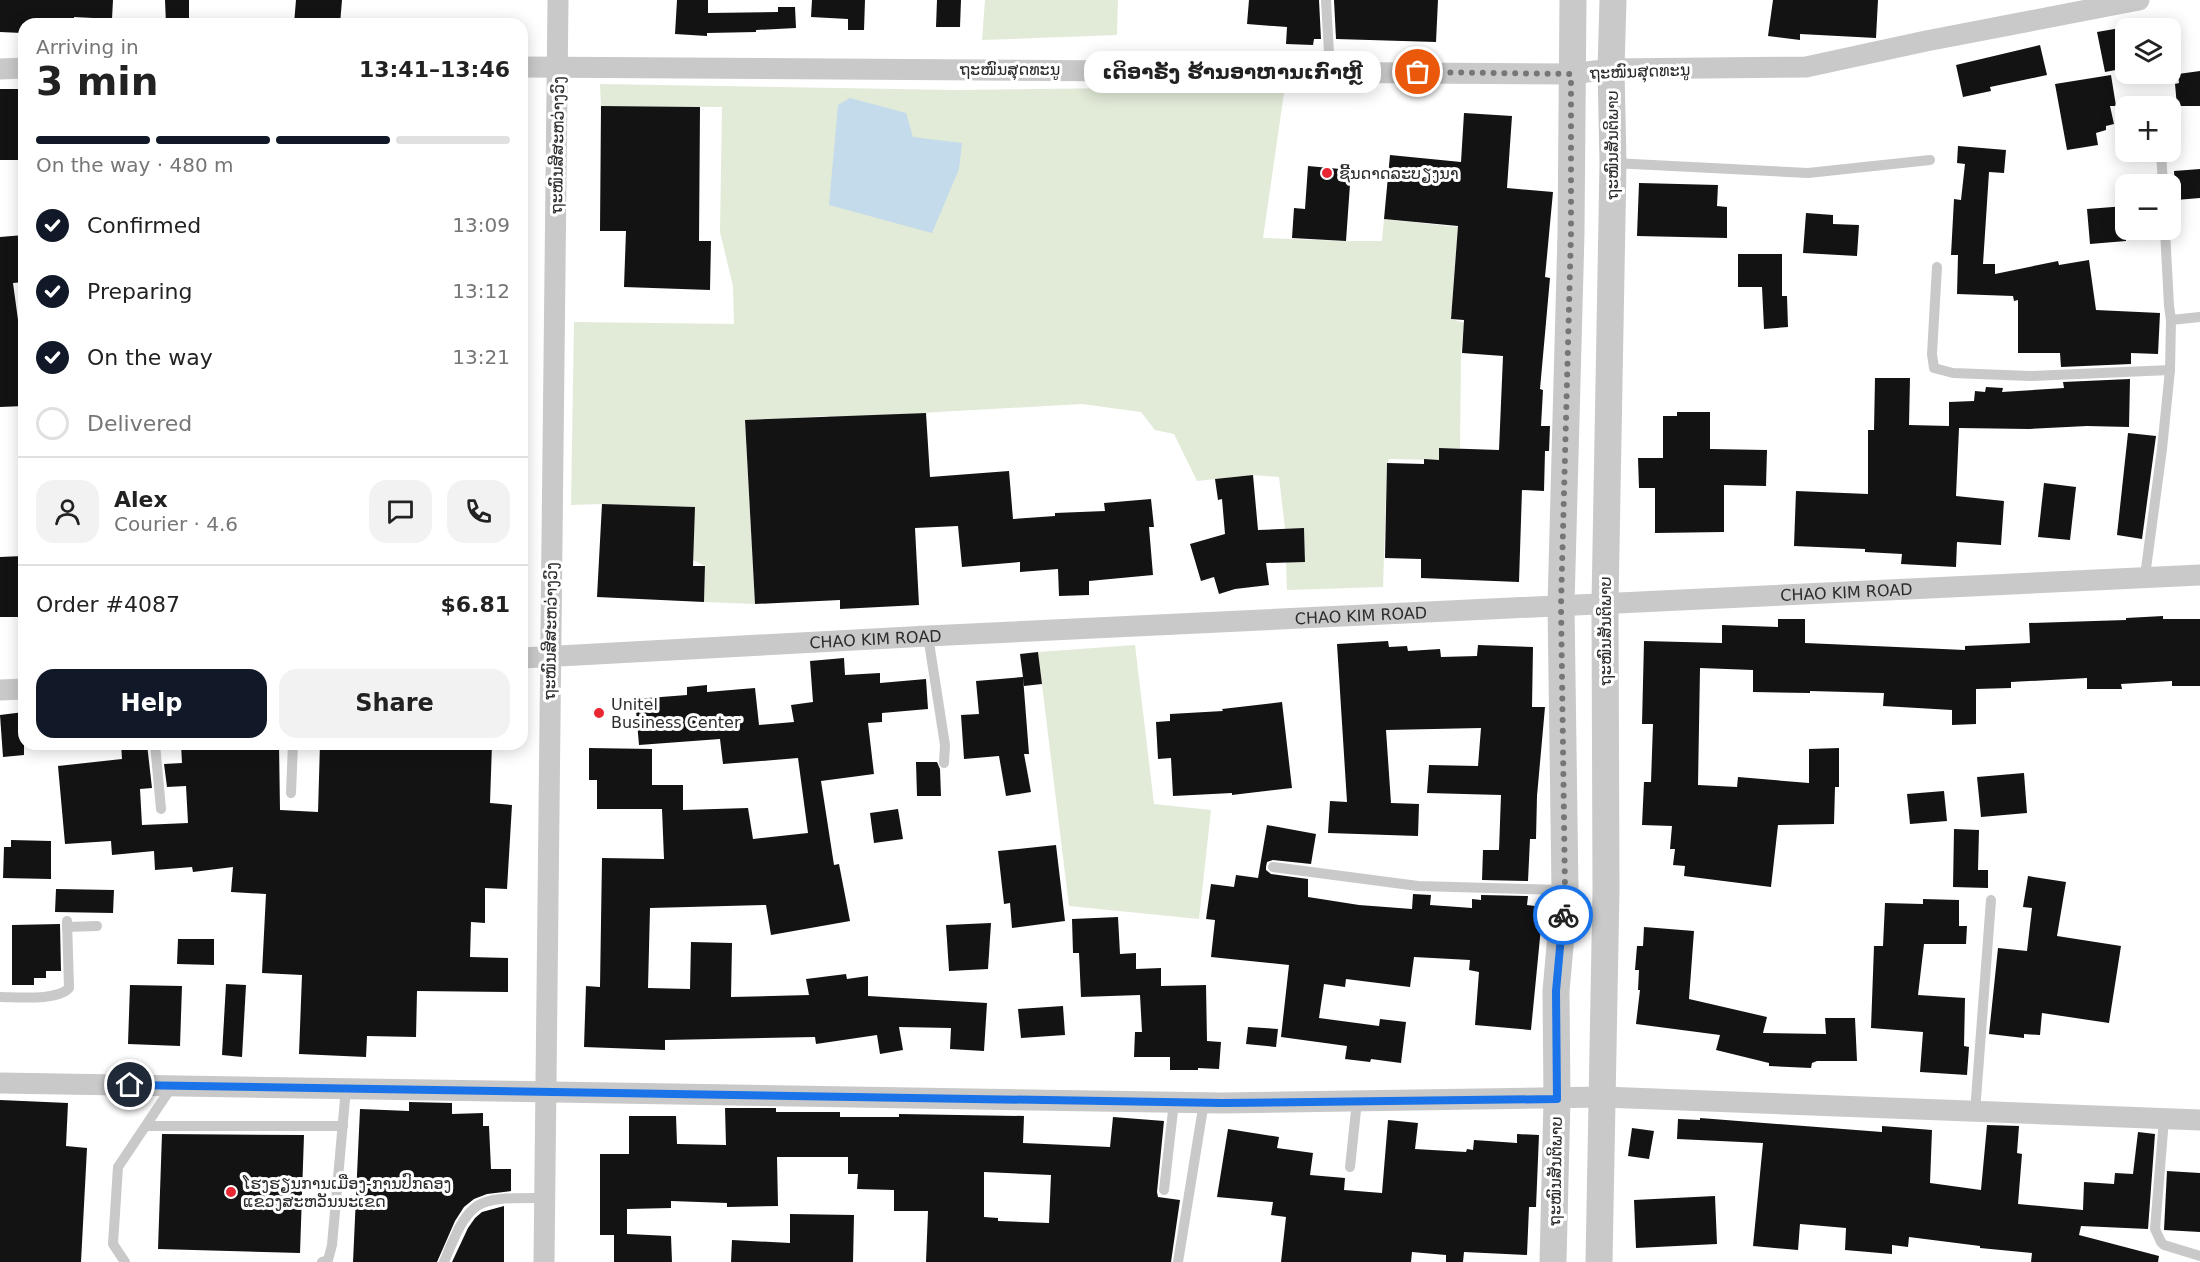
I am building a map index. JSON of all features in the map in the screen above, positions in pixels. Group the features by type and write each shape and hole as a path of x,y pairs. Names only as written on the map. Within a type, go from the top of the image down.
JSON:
{"street":[{"name":"ຖະໜົນສີສະຫວ່າງວົງ","path":"544,1262 558,0"},
{"name":"ຖະໜົນສັນຕິພາບ","path":"1553,1262 1557,1099 1556,991 1565,890 1561,605 1571,233 1573,0"},
{"name":"ຖະໜົນສັນຕິພາບ","path":"1599,1262 1606,890 1605,603 1613,163 1611,69 1613,0"},
{"name":"ຖະໜົນສຸດທະນູ","path":"528,67 1571,74 1611,69 1806,67 1926,41 2139,0"},
{"path":"0,69 18,68"},
{"name":"CHAO KIM ROAD","path":"528,658 2200,574"},
{"path":"0,690 18,689"},
{"path":"0,1083 1174,1102 1603,1097 2200,1120"}],"lane":[{"path":"1326,0 1330,71"},
{"path":"1613,163 1808,173 1930,160"},
{"path":"2145,576 2170,370 2171,320 2166,240"},
{"path":"1937,267 1932,354 1934,368 1953,374 2030,376 2170,370"},
{"path":"2171,320 2200,316"},
{"path":"928,636 945,745 944,764"},
{"path":"156,750 161,809"},
{"path":"291,793 293,750"},
{"path":"1273,867 1418,886 1565,890"},
{"path":"1975,1112 1991,900"},
{"path":"0,997 56,996 65,992 69,988 67,924 97,926"},
{"path":"124,1262 114,1244 118,1167 173,1085"},
{"path":"322,1262 328,1260 332,1245 346,1088"},
{"path":"1350,1167 1357,1101"},
{"path":"1164,1190 1174,1102"},
{"path":"1178,1262 1204,1102"},
{"path":"2164,1119 2155,1228 2164,1245 2200,1256"},
{"path":"146,1126 343,1126"},
{"path":"444,1262 456,1231 473,1206 495,1198 544,1198"}],"green space":[{"path":"985,0 1118,0 1117,35 982,40"},
{"path":"600,84 955,90 1285,86 1263,238 1382,241 1384,219 1458,227 1451,319 1464,323 1461,353 1460,448 1440,448 1439,460 1389,459 1387,463 1383,587 1287,590 1286,562 1305,562 1304,529 1285,529 1279,477 1253,475 1197,481 1174,434 1155,430 1141,412 1082,404 745,421 755,604 704,602 705,566 693,560 694,507 571,505 574,322 734,324 733,286 720,232 722,107 601,106"},
{"path":"1135,645 1154,804 1211,810 1199,919 1069,906 1038,652"}],"water":[{"path":"850,98 906,113 913,137 962,143 959,169 932,233 829,205 838,105"}],"building":[{"path":"0,0 113,0 112,18 18,18 18,33 0,32"},
{"path":"165,0 189,0 189,18 166,18"},
{"path":"296,0 342,0 340,18 294,18"},
{"path":"677,0 708,0 708,13 778,12 778,7 795,7 796,28 707,33 707,36 675,34"},
{"path":"812,0 865,0 864,30 848,30 848,19 811,17"},
{"path":"937,0 961,0 960,27 936,27"},
{"path":"1249,0 1319,0 1321,39 1314,39 1313,45 1286,44 1287,27 1247,24"},
{"path":"1334,0 1438,0 1436,42 1336,39"},
{"path":"1773,0 1878,0 1876,38 1800,34 1800,40 1768,36"},
{"path":"2115,29 2115,70 2105,72 2097,32"},
{"path":"2040,45 2047,75 1990,87 1991,91 1963,97 1956,65"},
{"path":"2200,71 2200,106 2181,106 2181,96 2176,96 2175,84 2181,84 2181,74"},
{"path":"2111,75 2115,106 2110,106 2114,124 2096,133 2098,145 2067,150 2055,84"},
{"path":"0,89 18,89 18,160 0,160"},
{"path":"601,106 700,107 699,241 711,241 710,290 624,287 626,231 600,231"},
{"path":"1464,113 1512,116 1507,188 1553,192 1545,277 1550,278 1540,389 1543,390 1541,426 1550,426 1549,451 1545,451 1544,491 1522,490 1519,582 1421,578 1421,559 1385,558 1387,463 1424,464 1424,459 1439,460 1439,448 1499,450 1503,356 1462,353 1464,320 1451,319 1458,226 1384,219 1390,155 1461,162"},
{"path":"1958,146 2006,150 2004,173 1989,172 1983,264 1995,264 1995,274 2058,261 2059,265 2089,260 2096,310 2160,313 2158,354 2131,353 2131,364 2061,367 2060,353 2018,353 2018,300 2014,301 2013,296 1957,294 1958,255 1951,255 1954,199 1961,200 1965,164 1957,163"},
{"path":"1308,166 1351,170 1346,241 1292,238 1294,208 1305,209"},
{"path":"2200,169 2200,198 2181,200 2181,174 2174,174 2174,171"},
{"path":"1639,183 1718,185 1717,206 1727,207 1727,238 1637,236"},
{"path":"2115,207 2115,240 2126,241 2090,244 2087,209"},
{"path":"1806,213 1833,215 1833,224 1859,225 1857,256 1803,253"},
{"path":"18,236 18,283 13,283 18,320 18,406 0,407 0,237"},
{"path":"1738,254 1782,254 1782,296 1787,296 1788,327 1764,329 1762,287 1738,287"},
{"path":"1875,378 1910,378 1909,425 1949,426 1949,402 1974,401 1975,391 1985,392 1986,387 2003,388 2002,392 2064,388 2063,382 2130,379 2129,427 1959,428 1956,496 2004,501 2001,545 1957,542 1956,567 1901,564 1902,554 1865,552 1865,549 1794,546 1796,491 1868,494 1868,430 1874,430"},
{"path":"1677,412 1710,412 1710,449 1767,450 1766,486 1724,485 1724,532 1655,533 1655,488 1639,488 1638,458 1663,458 1663,416 1677,416"},
{"path":"926,413 930,477 1009,471 1013,519 1055,516 1055,513 1105,511 1104,503 1151,499 1154,527 1149,527 1153,575 1089,581 1089,595 1059,596 1058,569 1020,572 1020,562 962,567 958,526 915,528 919,605 840,609 840,600 755,604 745,420"},
{"path":"2128,433 2156,436 2142,539 2117,535"},
{"path":"1253,475 1258,530 1304,528 1305,562 1266,563 1269,585 1235,589 1219,594 1214,577 1201,581 1190,544 1225,534 1222,499 1218,500 1215,479"},
{"path":"2044,483 2076,487 2070,540 2038,537"},
{"path":"602,504 695,507 693,566 705,566 704,602 597,597"},
{"path":"18,556 18,617 0,617 0,557"},
{"path":"2163,616 2163,619 2200,619 2200,686 2172,686 2172,681 2121,684 2122,689 2087,689 2087,678 2011,682 2011,688 1976,689 1976,724 1952,725 1952,710 1883,706 1884,693 1753,692 1753,670 1700,668 1698,785 1737,787 1738,777 1809,783 1809,749 1839,748 1839,787 1835,787 1834,824 1778,825 1771,887 1684,876 1685,866 1673,865 1675,849 1670,849 1672,826 1642,825 1644,782 1651,782 1653,724 1642,724 1644,641 1722,643 1722,625 1778,627 1778,619 1805,619 1805,643 1965,650 1965,646 2030,643 2029,623 2126,620 2126,618"},
{"path":"1388,641 1389,647 1407,646 1408,651 1440,649 1441,657 1477,656 1478,645 1533,647 1532,707 1545,707 1537,796 1536,839 1530,839 1528,881 1482,880 1483,850 1499,850 1501,795 1427,793 1429,765 1478,766 1481,728 1386,730 1391,803 1419,804 1418,836 1328,833 1330,801 1347,802 1337,644"},
{"path":"1038,652 1042,684 1024,686 1020,654"},
{"path":"844,658 845,675 880,673 880,683 926,679 928,709 882,713 882,722 868,723 874,774 821,781 834,865 839,864 850,921 771,935 766,905 650,908 648,988 690,989 691,942 732,943 731,997 809,995 806,979 846,974 847,979 868,976 868,996 987,1003 984,1051 950,1049 951,1028 899,1027 903,1050 880,1054 877,1035 816,1044 815,1037 665,1040 665,1050 584,1047 586,986 600,987 602,858 664,859 662,809 597,809 597,780 589,780 589,748 652,749 652,785 683,785 683,810 748,808 753,839 808,833 798,758 723,764 720,739 639,745 635,699 687,695 687,687 707,685 707,692 755,688 759,725 794,722 791,705 813,702 810,661"},
{"path":"1023,677 1029,754 1024,754 1031,792 1006,796 999,756 964,759 961,715 979,714 976,681"},
{"path":"1282,702 1292,788 1232,795 1232,793 1173,796 1171,758 1158,759 1156,722 1170,721 1170,714 1223,711 1222,709"},
{"path":"18,713 18,750 24,750 24,755 3,757 0,715"},
{"path":"121,750 148,750 152,788 140,789 142,825 188,823 186,786 167,787 164,764 182,763 181,750 279,750 280,810 318,812 320,750 492,750 490,803 512,805 507,889 485,888 485,923 471,922 470,957 508,958 508,992 417,991 416,1037 367,1036 366,1057 299,1054 302,975 262,973 266,894 231,892 233,867 193,872 192,867 155,870 154,851 112,855 111,841 65,844 58,766 122,759"},
{"path":"916,762 937,762 940,769 941,796 917,796"},
{"path":"2024,773 2027,813 1981,817 1977,777"},
{"path":"1944,791 1947,821 1910,824 1907,794"},
{"path":"898,809 903,839 874,843 870,813"},
{"path":"1267,825 1316,834 1311,864 1273,860 1267,862 1266,867 1271,874 1308,879 1308,897 1359,905 1412,909 1413,894 1431,895 1430,905 1472,908 1472,899 1481,900 1481,895 1528,896 1527,905 1543,907 1531,1030 1475,1025 1479,972 1469,970 1470,960 1414,957 1410,987 1346,979 1345,987 1324,984 1319,1018 1379,1026 1380,1019 1406,1022 1401,1063 1371,1059 1370,1062 1345,1059 1347,1046 1281,1037 1289,965 1211,957 1215,920 1206,919 1211,884 1234,887 1236,875 1258,878"},
{"path":"1954,829 1979,830 1978,870 1988,870 1988,888 1953,887"},
{"path":"11,840 51,841 51,879 3,878 4,847 11,847"},
{"path":"1056,845 1065,921 1012,928 1010,903 1004,904 998,851"},
{"path":"2028,876 2066,882 2057,936 2121,946 2109,1023 2042,1013 2040,1035 2024,1034 2024,1038 1989,1034 1998,948 2027,951 2032,908 2023,907"},
{"path":"56,889 114,890 113,913 55,912"},
{"path":"1923,899 1959,900 1959,926 1967,926 1966,944 1924,944 1918,995 1965,998 1964,1046 1969,1047 1967,1075 1920,1072 1923,1032 1871,1028 1874,946 1883,946 1885,903 1923,904"},
{"path":"1118,917 1120,954 1136,953 1136,969 1161,968 1161,986 1206,985 1207,1041 1221,1042 1219,1069 1170,1070 1170,1057 1134,1057 1135,1032 1142,1032 1140,995 1081,997 1079,953 1073,953 1072,919"},
{"path":"991,923 988,969 949,971 946,925"},
{"path":"60,924 61,971 46,971 46,978 34,978 34,985 12,985 12,925"},
{"path":"1644,927 1694,931 1689,999 1767,1017 1763,1033 1826,1034 1825,1018 1855,1018 1857,1061 1817,1061 1812,1063 1811,1068 1769,1066 1769,1063 1716,1050 1720,1035 1636,1024 1640,990 1638,990 1639,970 1635,970 1637,946 1643,946"},
{"path":"178,939 214,939 214,965 177,964"},
{"path":"226,984 246,985 242,1057 222,1055"},
{"path":"130,985 182,986 180,1046 128,1044"},
{"path":"1063,1006 1065,1035 1021,1038 1018,1009"},
{"path":"1248,1027 1278,1029 1276,1047 1246,1044"},
{"path":"0,1100 68,1103 66,1146 87,1148 81,1262 0,1262"},
{"path":"409,1102 452,1103 452,1114 483,1113 483,1126 489,1126 491,1169 511,1169 511,1191 487,1194 474,1199 464,1207 455,1221 437,1262 353,1262 360,1109 409,1111"},
{"path":"725,1108 776,1108 776,1112 840,1112 840,1117 899,1117 899,1114 1024,1116 1023,1143 1110,1147 1113,1117 1164,1121 1158,1197 1180,1200 1171,1262 926,1262 928,1211 894,1211 894,1190 857,1189 858,1174 848,1174 848,1157 777,1157 778,1206 727,1207 727,1203 671,1201 671,1208 627,1209 627,1234 671,1236 672,1262 614,1262 614,1235 600,1235 600,1154 629,1154 629,1116 676,1116 677,1144 726,1145","holes":["984,1172 1051,1175 1049,1223 998,1221 998,1218 984,1217"]},
{"path":"1700,1118 1882,1132 1882,1126 1932,1130 1930,1183 1981,1190 1987,1125 2019,1126 2017,1153 2022,1154 2018,1204 2083,1210 2084,1182 2114,1184 2115,1173 2133,1174 2138,1132 2155,1134 2148,1229 2081,1226 2079,1235 2159,1256 2158,1262 2031,1262 2032,1253 1909,1237 1908,1247 1892,1245 1892,1254 1845,1250 1846,1228 1800,1224 1798,1250 1753,1246 1763,1143 1677,1139 1678,1119 1700,1120"},
{"path":"1388,1120 1418,1123 1415,1149 1466,1152 1467,1149 1473,1150 1474,1140 1517,1143 1517,1134 1539,1135 1536,1207 1529,1207 1527,1255 1464,1252 1463,1262 1446,1262 1446,1255 1412,1252 1411,1262 1281,1262 1286,1217 1271,1215 1273,1202 1217,1197 1228,1129 1279,1137 1277,1148 1313,1153 1310,1175 1345,1178 1344,1190 1382,1193"},
{"path":"1632,1128 1654,1131 1649,1159 1628,1156"},
{"name":"ໂຮງຮຽນການເມືອງ-ການປົກຄອງ ແຂວງສະຫວັນນະເຂດ","path":"162,1134 304,1135 300,1253 158,1249"},
{"path":"2167,1171 2200,1173 2200,1232 2164,1230"},
{"path":"1715,1196 1717,1244 1636,1248 1634,1200"},
{"path":"504,1206 504,1262 452,1262 475,1218 482,1212"},
{"path":"790,1214 854,1215 853,1262 731,1262 732,1240 790,1243"}],"way so far":[{"path":"1418,72 1571,74 1571,233 1561,605 1565,890 1563,915"}],"place":[{"name":"ເດິອາຣັງ ຮ້ານອາຫານເກົາຫຼີ","path":"1418,72"},
{"name":"ຊີ້ນດາດລະບຽງນາ","path":"1327,173"},
{"name":"Unitel Business Center","path":"599,713"},
{"name":"ໂຮງຮຽນການເມືອງ-ການປົກຄອງ ແຂວງສະຫວັນນະເຂດ","path":"231,1192"}],"route":[{"path":"130,1085 1222,1103 1557,1099 1556,991 1563,915"}]}
